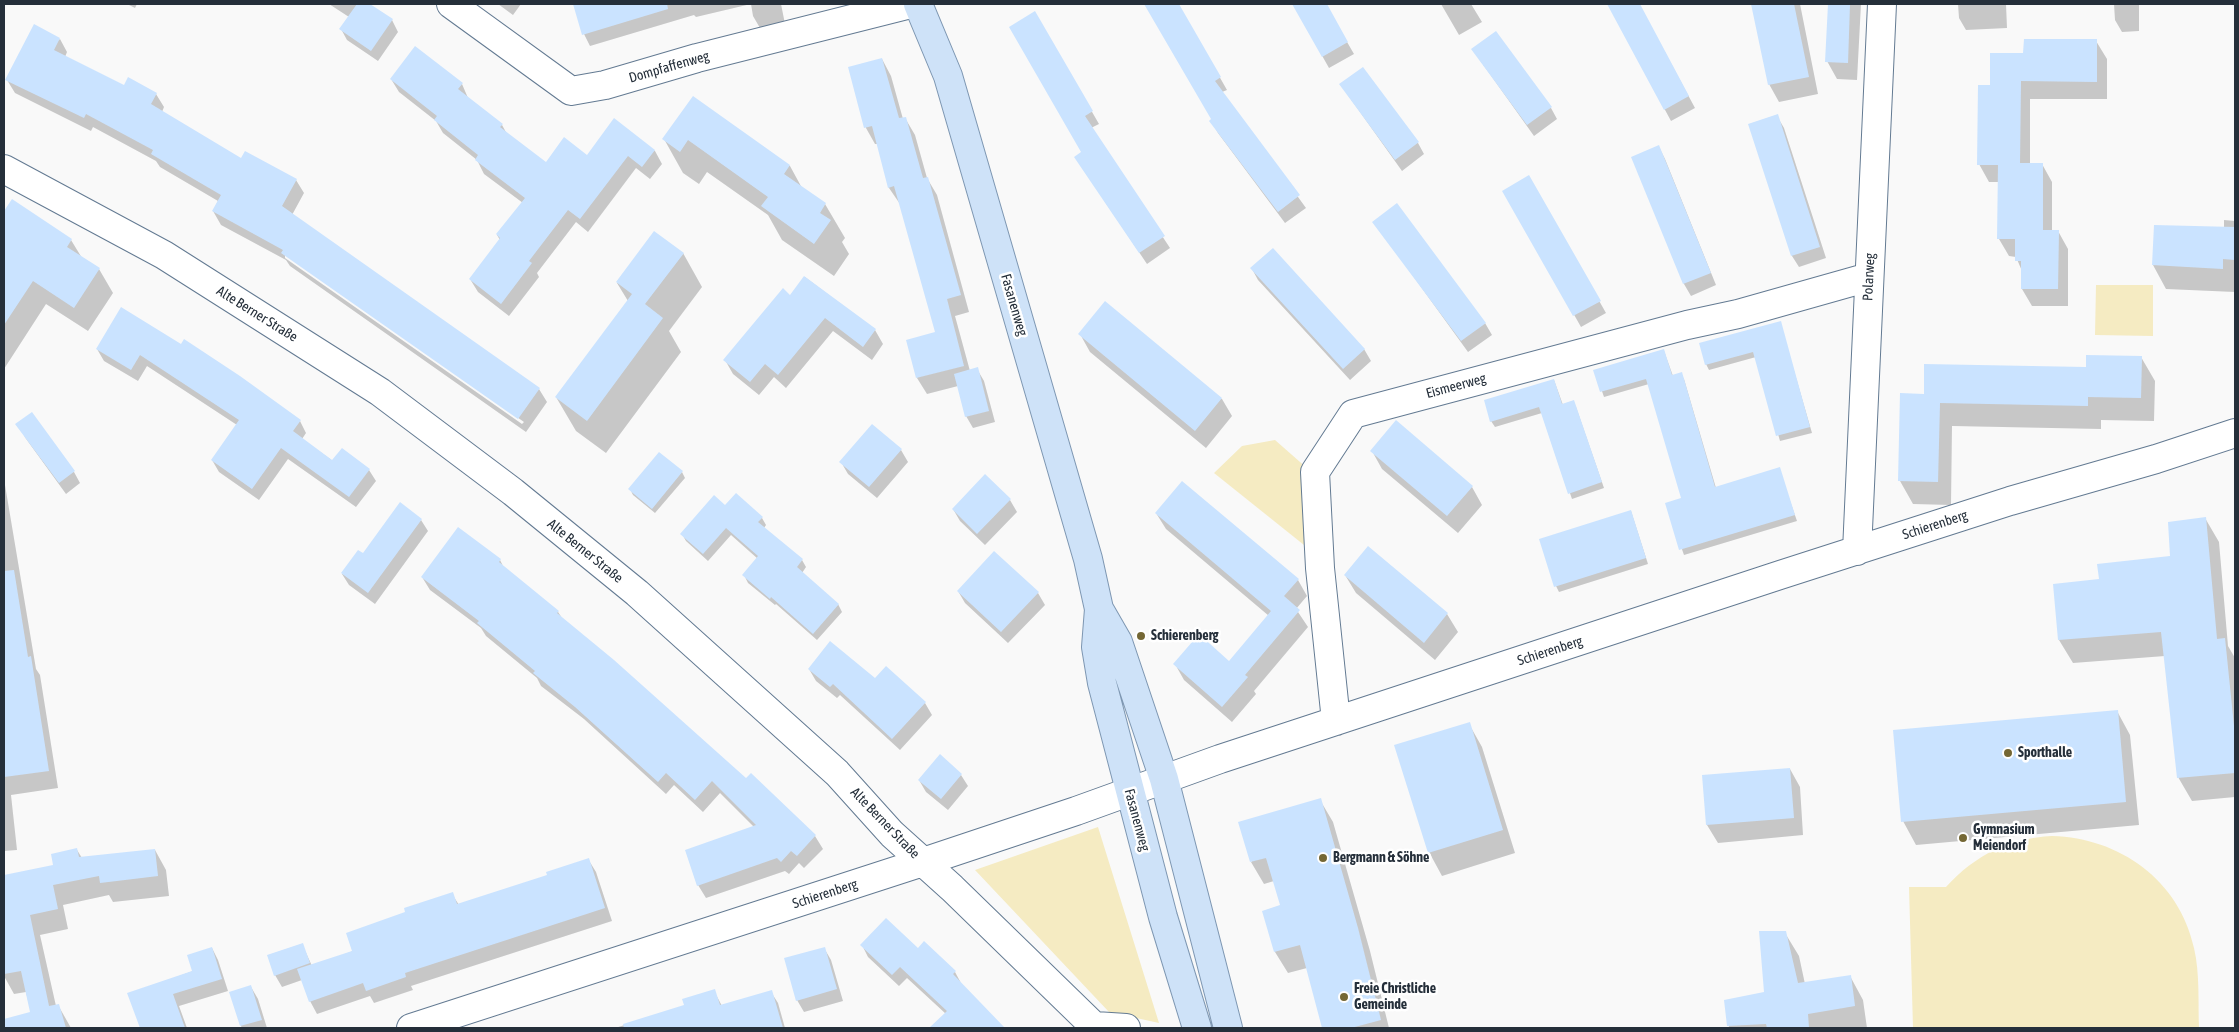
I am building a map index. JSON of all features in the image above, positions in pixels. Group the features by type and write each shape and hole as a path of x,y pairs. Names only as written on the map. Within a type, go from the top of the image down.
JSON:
{"main road":[{"name":"Fasanenweg","path":"918,4 948,76 1088,559 1099,609 1096,647 1102,683 1129,792 1178,970 1197,1028"},
{"name":"Fasanenweg","path":"1099,609 1118,642 1164,779 1227,1024"}],"street":[{"name":"Dompfaffenweg","path":"451,4 571,91 605,85 697,58 912,4"},
{"name":"Polarweg","path":"1857,551 1868,277 1882,4"},
{"name":"Alte Berner Straße","path":"4,169 164,255 380,392 482,469 657,611 838,773 892,834 924,862 1095,1027 1126,1028"},
{"name":"Eismeerweg","path":"1336,721 1320,568 1315,472 1353,414 1687,325 1738,314 1868,277"},
{"name":"Schierenberg","path":"411,1028 924,862 1336,721 2010,501 2156,459 2235,433"}],"shaded area":[{"path":"2096,285 2153,285 2153,336 2095,335"},
{"path":"1275,440 1308,469 1309,549 1214,473 1242,446"},
{"path":"1098,827 1159,1023 1109,1012 975,870"},
{"path":"2052,836 2077,839 2101,845 2123,854 2143,867 2160,883 2175,902 2186,924 2196,958 2199,1028 1913,1028 1909,887 1946,887 1969,866 1994,850 2022,840"}],"building":[{"path":"357,4 370,4 393,19 371,51 339,29"},
{"path":"573,4 667,4 668,9 582,35"},
{"path":"1144,4 1179,4 1221,77 1215,81 1300,195 1278,212 1209,121 1211,119"},
{"path":"1292,4 1327,4 1348,42 1322,57"},
{"path":"1607,4 1640,4 1689,96 1664,110"},
{"path":"1751,4 1794,4 1809,77 1768,85"},
{"path":"1828,4 1850,4 1848,63 1825,62"},
{"path":"1035,11 1093,111 1085,116 1165,236 1139,253 1074,157 1081,152 1009,27"},
{"path":"34,24 60,38 54,50 124,85 128,77 157,93 151,104 241,158 245,151 297,179 282,206 540,388 518,419 281,253 283,250 212,211 221,195 151,154 153,150 86,114 84,118 5,80"},
{"path":"1496,31 1552,107 1527,125 1471,49"},
{"path":"2024,39 2097,39 2097,82 2021,81 2020,163 2043,163 2043,230 2059,230 2058,289 2021,289 2021,261 2015,261 2015,239 1997,239 1998,165 1977,165 1978,85 1990,85 1990,53 2023,53"},
{"path":"415,46 463,83 458,89 503,124 500,127 546,162 564,137 587,155 614,118 655,150 642,167 628,156 580,219 568,210 529,261 532,263 501,304 469,279 500,238 496,234 525,198 475,160 478,155 434,120 437,116 390,79"},
{"path":"882,58 899,118 906,117 923,178 928,177 961,295 947,299 964,366 916,378 906,340 935,332 894,186 888,188 872,126 864,128 848,67"},
{"path":"1363,67 1419,142 1395,160 1339,84"},
{"path":"693,96 790,165 784,174 826,203 820,213 831,220 814,244 761,206 768,197 688,140 680,152 662,139"},
{"path":"1778,114 1820,247 1791,256 1748,124"},
{"path":"1659,145 1711,273 1683,284 1631,157"},
{"path":"1529,175 1601,301 1573,316 1502,191"},
{"path":"12,199 72,239 67,247 100,268 74,308 33,281 4,325 4,211"},
{"path":"1397,203 1486,323 1461,341 1372,222"},
{"path":"2154,225 2235,227 2235,260 2223,259 2223,269 2152,265"},
{"path":"654,231 684,253 645,304 663,318 587,421 555,397 632,294 616,282"},
{"path":"1273,248 1365,349 1343,369 1250,268"},
{"path":"804,276 876,329 863,347 825,318 778,375 765,364 750,382 723,360 783,288 790,295"},
{"path":"1105,301 1222,398 1195,431 1078,334"},
{"path":"121,307 181,344 184,339 301,420 293,431 332,460 342,448 370,469 349,497 281,448 252,489 211,460 239,420 140,355 131,370 96,349"},
{"path":"1781,321 1810,427 1776,436 1753,352 1705,365 1699,343"},
{"path":"1664,349 1672,375 1682,372 1715,487 1780,467 1795,515 1679,550 1665,503 1681,498 1646,379 1600,392 1593,370"},
{"path":"2086,355 2142,356 2141,398 2088,397 2088,406 1940,403 1938,482 1898,481 1900,393 1924,394 1924,364 2086,367"},
{"path":"978,367 989,411 965,417 954,374"},
{"path":"1554,379 1562,404 1574,400 1602,482 1568,494 1539,407 1490,422 1484,400"},
{"path":"32,412 75,471 59,483 15,424"},
{"path":"1396,420 1473,486 1447,516 1370,451"},
{"path":"872,424 902,449 869,487 839,462"},
{"path":"659,452 683,471 652,509 628,489"},
{"path":"985,474 1011,499 977,534 952,509"},
{"path":"1182,481 1299,579 1284,596 1300,610 1245,675 1248,677 1222,707 1173,664 1199,634 1229,661 1271,611 1155,513"},
{"path":"736,493 763,517 758,522 803,559 797,567 839,604 813,634 771,597 770,599 742,575 758,556 726,528 703,554 680,534 714,495 725,505"},
{"path":"400,502 422,519 368,593 341,573 358,550 363,553"},
{"path":"1631,510 1646,558 1554,587 1539,539"},
{"path":"2206,517 2217,639 2225,638 2235,736 2235,773 2177,778 2161,632 2058,640 2053,584 2099,579 2097,564 2170,556 2168,522"},
{"path":"458,527 501,559 499,562 559,611 557,613 614,660 746,778 751,773 816,835 797,856 791,851 781,862 777,858 697,886 685,850 756,825 712,781 695,800 666,773 658,782 575,707 533,673 535,671 477,623 479,621 421,577"},
{"path":"1368,546 1448,613 1424,643 1344,575"},
{"path":"994,551 1039,592 1001,632 957,591"},
{"path":"14,570 28,657 31,656 49,771 4,777 4,571"},
{"path":"830,641 875,678 886,666 926,702 892,739 833,684 830,687 808,669"},
{"name":"Sporthalle","path":"2118,710 2126,802 1901,822 1893,730"},
{"path":"1470,722 1503,830 1428,853 1394,745"},
{"path":"940,754 962,774 941,799 918,780"},
{"path":"1790,768 1794,818 1706,825 1702,775"},
{"path":"1321,798 1358,928 1381,1020 1351,1028 1322,1028 1300,945 1274,952 1262,911 1280,905 1266,858 1250,862 1238,822"},
{"path":"77,848 79,857 155,849 158,876 100,883 99,876 53,885 58,909 30,915 49,1006 59,1004 66,1028 4,1028 4,1019 30,1012 21,971 4,974 4,875 53,865 51,854"},
{"path":"589,858 605,908 405,973 406,977 366,991 363,983 309,1002 297,969 352,951 346,933 405,912 404,908 453,892 457,904 547,875 546,872"},
{"path":"886,918 918,948 924,941 956,971 953,974 1005,1028 929,1028 947,1011 900,967 892,975 860,945"},
{"path":"1759,931 1786,931 1798,983 1851,975 1855,1006 1808,1014 1809,1028 1767,1028 1766,1024 1727,1026 1724,1000 1764,992"},
{"path":"303,943 310,963 274,976 267,955"},
{"path":"212,947 222,979 173,994 185,1028 140,1028 127,993 192,971 187,955"},
{"path":"825,947 837,989 796,1001 784,958"},
{"path":"251,985 262,1020 240,1026 229,992"},
{"path":"715,989 720,1005 772,990 783,1028 624,1028 623,1024 684,1005 682,999"}],"place":[{"name":"Schierenberg","path":"1141,636"},
{"name":"Sporthalle","path":"2008,753"},
{"name":"Gymnasium Meiendorf","path":"1963,838"},
{"name":"Bergmann & Söhne","path":"1323,858"},
{"name":"Freie Christliche Gemeinde","path":"1344,997"}]}
